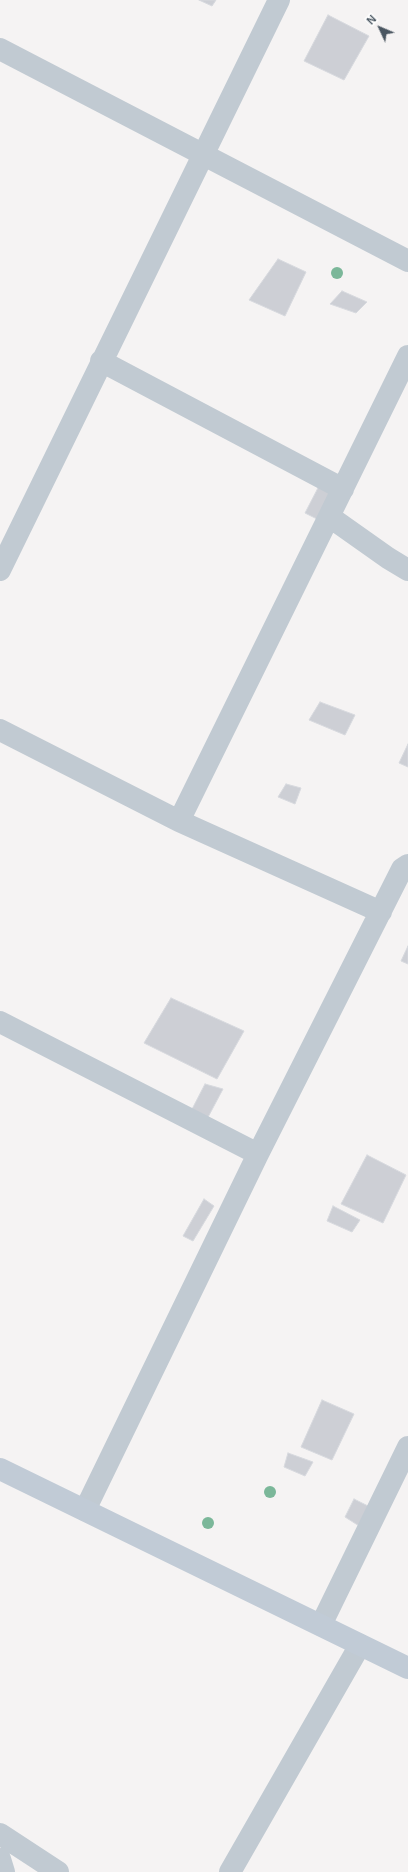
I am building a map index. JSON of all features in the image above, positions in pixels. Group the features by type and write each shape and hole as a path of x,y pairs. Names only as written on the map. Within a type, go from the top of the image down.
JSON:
{"street":[{"path":"0,570 279,0"},
{"path":"0,49 408,261"},
{"path":"179,821 408,356"},
{"path":"101,361 343,490"},
{"path":"330,517 388,558 408,570"},
{"path":"0,730 179,821 381,912"},
{"path":"85,1510 258,1154 402,869 408,865"},
{"path":"0,1022 258,1154"},
{"path":"321,1625 408,1447"},
{"path":"0,1469 408,1668"},
{"path":"230,1872 360,1645"},
{"path":"0,1834 58,1872"},
{"path":"0,1859 4,1872"}],"building":[{"path":"199,0 216,0 212,6"},
{"path":"328,15 369,36 344,80 304,61"},
{"path":"278,259 306,272 285,316 249,300"},
{"path":"342,291 367,302 356,313 330,304"},
{"path":"320,484 338,489 321,521 305,513"},
{"path":"320,702 355,715 345,735 309,720"},
{"path":"408,744 408,767 399,763"},
{"path":"286,784 301,788 295,804 278,797"},
{"path":"408,946 408,964 401,961"},
{"path":"171,998 244,1031 217,1079 144,1043"},
{"path":"205,1084 223,1089 206,1121 189,1115"},
{"path":"367,1155 406,1175 383,1223 341,1204"},
{"path":"204,1199 214,1206 193,1241 183,1236"},
{"path":"333,1206 360,1220 352,1232 327,1221"},
{"path":"322,1400 354,1414 332,1460 301,1447"},
{"path":"288,1453 313,1462 305,1476 284,1467"},
{"path":"354,1499 372,1508 364,1529 345,1517"}]}
